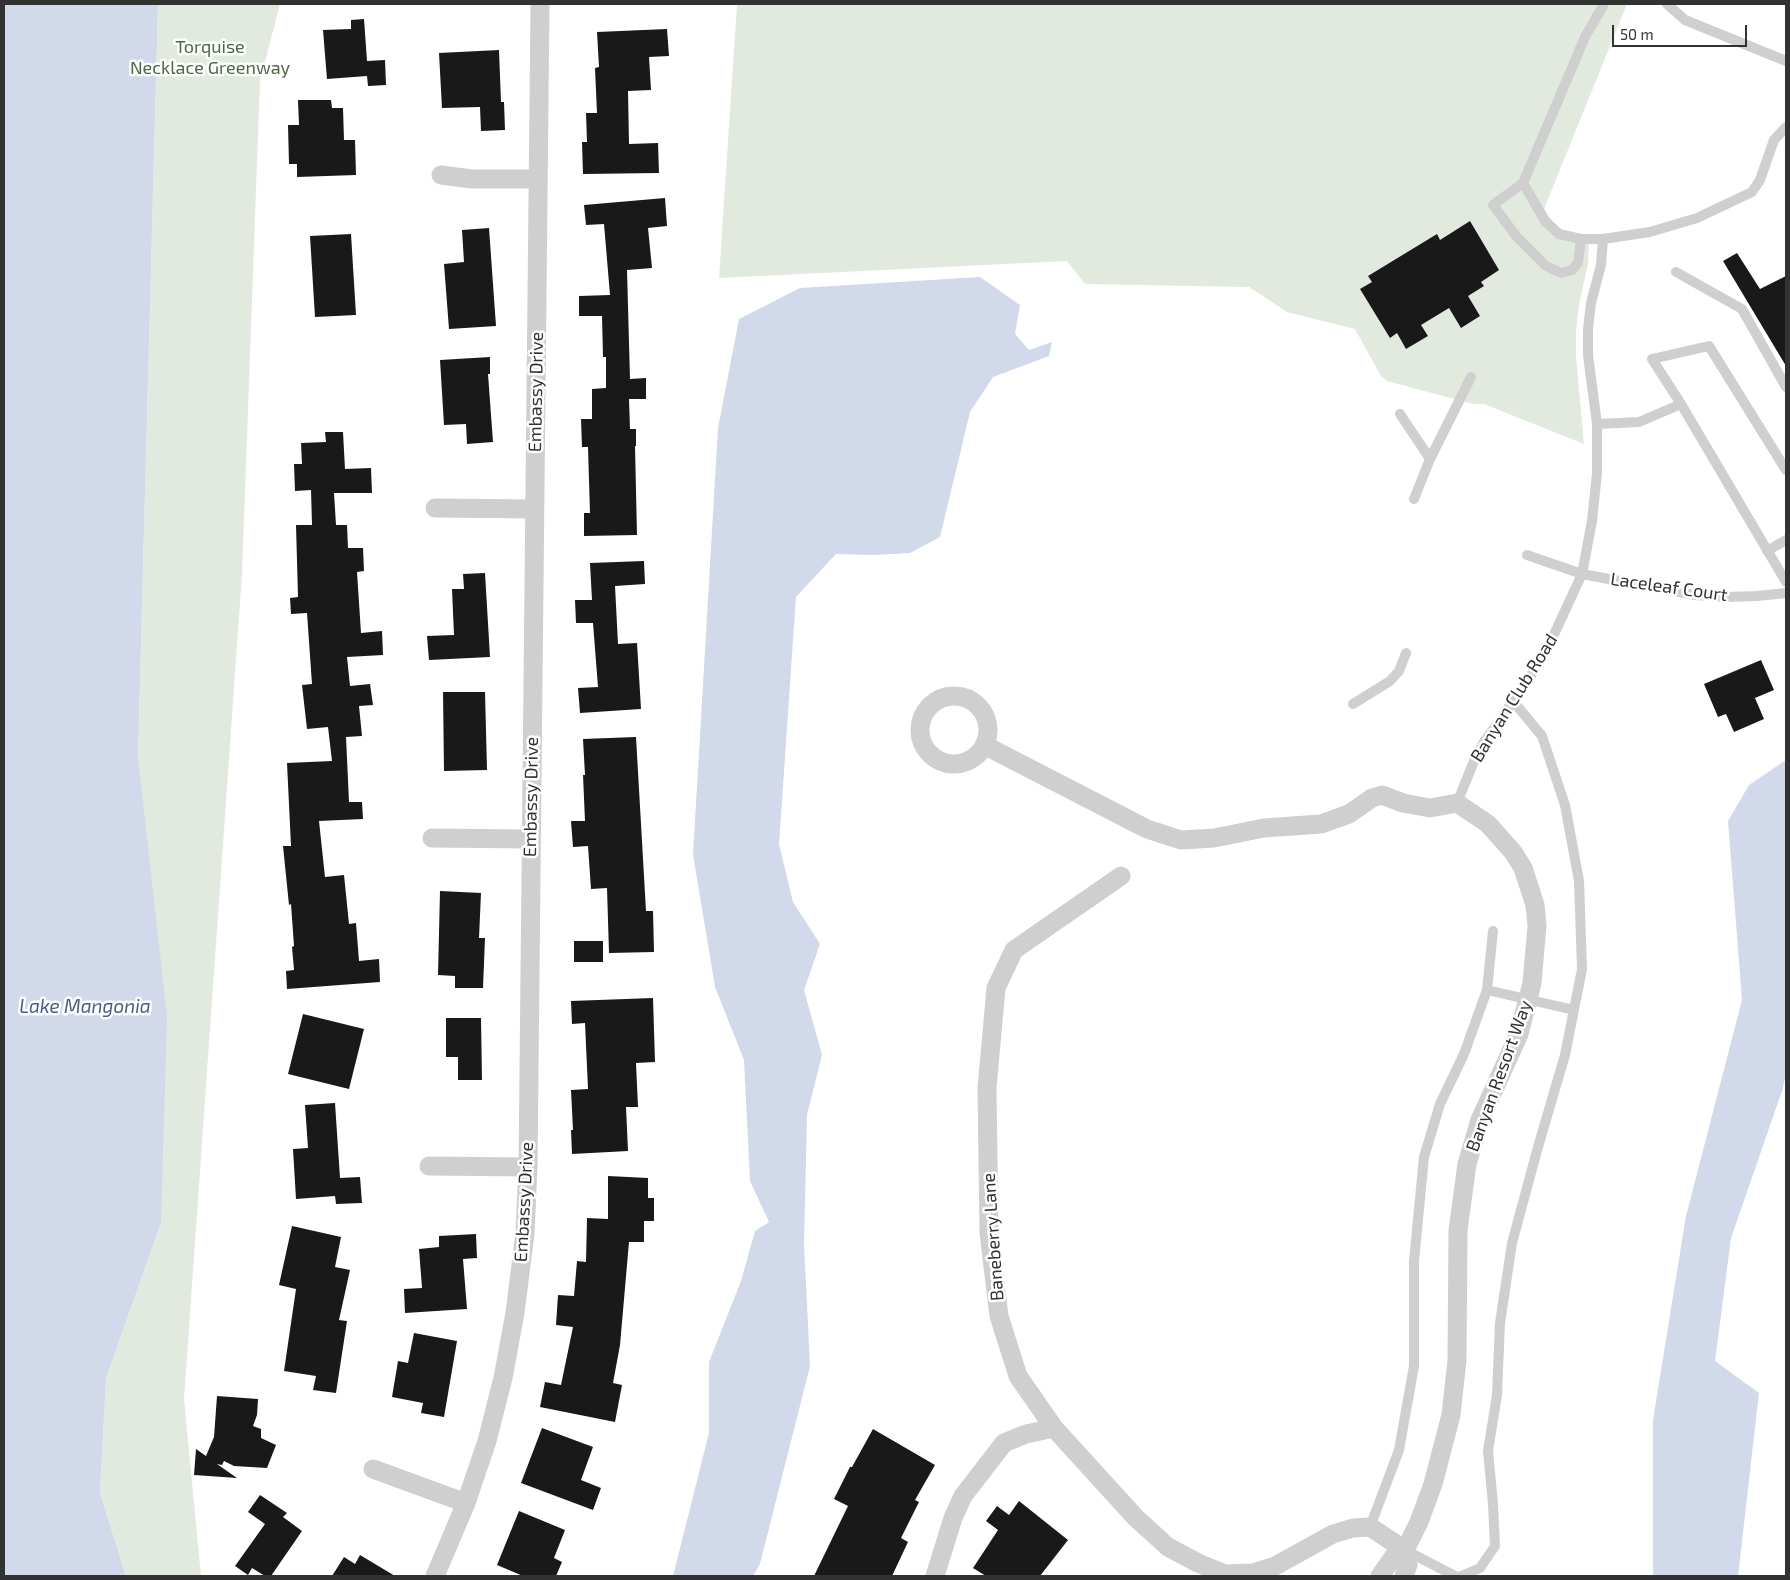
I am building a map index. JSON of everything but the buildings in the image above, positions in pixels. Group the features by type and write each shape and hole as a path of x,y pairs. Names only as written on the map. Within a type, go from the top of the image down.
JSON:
{"street":[{"name":"Embassy Drive","path":"435,1576 466,1503 496,1405 515,1314 525,1233 528,1167 540,4"},
{"path":"441,175 472,178 538,179"},
{"path":"436,508 534,509"},
{"path":"984,745 1147,829 1181,840 1198,840 1264,828 1321,824 1349,814 1372,798 1382,795 1404,803 1430,808 1457,803"},
{"name":"Banyan Resort Way","path":"1380,1576 1394,1556 1405,1550 1419,1522 1433,1484 1451,1415 1457,1360 1458,1230 1467,1164 1484,1112 1519,1034 1528,1000 1536,952 1537,926 1535,905 1523,868 1502,838 1488,824 1457,803"},
{"path":"432,838 531,839"},
{"name":"Baneberry Lane","path":"1121,876 1014,950 996,988 987,1088 989,1233 999,1316 1018,1376 1054,1428 1136,1518 1168,1547 1198,1564 1225,1574 1253,1573 1275,1566 1333,1534 1353,1528 1370,1527"},
{"path":"429,1166 528,1167"},
{"path":"935,1576 953,1518 963,1496 1004,1443 1026,1434 1054,1428"},
{"path":"373,1468 466,1503"},
{"path":"1370,1527 1405,1550"},
{"name":"Banyan Resort Way","path":"1404,1576 1408,1565 1405,1550"}],"lane":[{"path":"1581,239 1578,262 1572,270 1562,273 1546,266 1516,236 1493,205 1523,183 1585,36 1604,4"},
{"path":"1668,4 1686,20 1786,61"},
{"path":"1523,183 1546,221 1558,234 1581,239 1650,232 1697,218 1752,192 1760,180 1774,140 1786,127"},
{"name":"Banyan Club Road","path":"1457,803 1484,742 1527,682 1551,641 1582,574 1592,521 1597,473 1597,424 1588,355 1588,329 1591,303 1601,265 1603,238"},
{"path":"1676,272 1742,309 1786,388"},
{"path":"1786,470 1709,346 1652,359 1681,404 1786,582"},
{"path":"1414,499 1430,459 1471,377"},
{"path":"1597,424 1639,422 1681,404"},
{"path":"1400,414 1430,459"},
{"path":"1767,551 1786,540"},
{"name":"Laceleaf Court","path":"1527,555 1582,574 1695,595 1725,597 1757,596 1786,592"},
{"path":"1354,704 1390,681 1399,671 1406,653"},
{"path":"1461,1576 1480,1568 1495,1546 1488,1451 1497,1395 1500,1323 1512,1243 1565,1055 1582,969 1579,881 1565,805 1542,736 1513,701"},
{"path":"1370,1527 1399,1450 1414,1366 1414,1261 1424,1157 1440,1104 1464,1054 1487,990 1493,931"},
{"path":"1487,990 1574,1010"},
{"path":"1405,1550 1455,1576"}],"green space":[{"name":"Torquise Necklace Greenway","path":"158,4 280,4 260,81 242,574 184,1399 201,1576 126,1576 100,1493 106,1378 161,1223 138,757"},
{"path":"737,4 1627,4 1544,209 1553,222 1563,231 1589,237 1588,264 1579,304 1576,331 1576,357 1584,444 1484,404 1473,404 1387,381 1381,376 1355,329 1287,312 1249,287 1085,284 1067,261 719,278"}],"water":[{"name":"Lake Mangonia","path":"4,4 158,4 138,757 167,1016 161,1223 106,1378 100,1493 126,1576 4,1576"},
{"path":"980,277 1020,305 1015,334 1029,350 1052,342 1049,356 993,377 970,412 940,537 910,553 836,554 796,597 779,844 793,902 820,944 804,990 822,1055 807,1115 804,1244 810,1366 760,1564 753,1576 673,1576 709,1433 709,1362 741,1281 755,1231 769,1222 750,1181 744,1060 715,987 693,855 718,428 739,319 800,288"},
{"path":"1786,760 1786,1073 1783,1088 1731,1238 1715,1361 1759,1393 1738,1576 1653,1576 1653,1420 1686,1216 1742,1000 1728,821 1749,785"}]}
